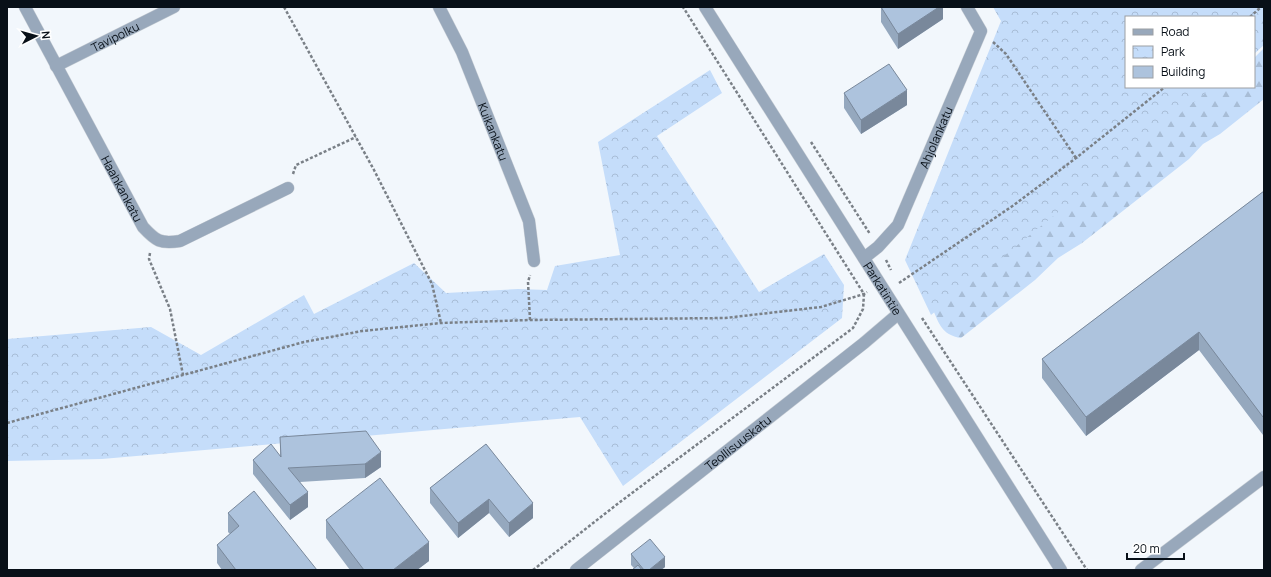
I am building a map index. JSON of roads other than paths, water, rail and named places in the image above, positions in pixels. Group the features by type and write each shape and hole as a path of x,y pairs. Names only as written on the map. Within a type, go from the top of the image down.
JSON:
{"street":[{"name":"Haahkankatu","path":"25,7 142,227 154,238 167,243 180,241 288,188"},
{"name":"Tavipolku","path":"56,66 174,7"},
{"name":"Kuikankatu","path":"439,7 462,52 529,221 534,261"},
{"name":"Parkatintie","path":"705,7 1061,570"},
{"name":"Ahjolankatu","path":"864,258 898,225 981,30 967,7"},
{"name":"Teollisuuskatu","path":"576,570 864,343 898,314"},
{"path":"1141,570 1264,477"}]}
